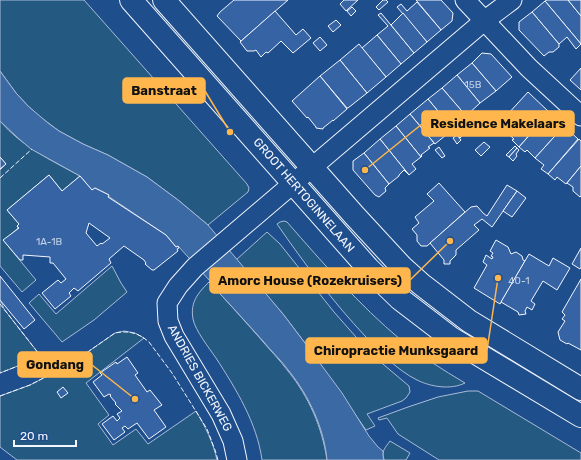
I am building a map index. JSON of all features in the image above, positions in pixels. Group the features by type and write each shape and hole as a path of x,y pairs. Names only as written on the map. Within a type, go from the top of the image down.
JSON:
{"main road":[{"name":"GROOT HERTOGINNELAAN","path":"131,0 368,268 400,299 451,338 581,416"},
{"name":"GROOT HERTOGINNELAAN","path":"164,0 402,267 421,284 469,321 581,389"}],"street":[{"path":"465,0 529,68 581,116"},
{"name":"ANDRIES BICKERWEG","path":"237,460 233,440 221,414 174,336 168,321 167,303 178,286 195,267 484,21 512,0"}],"shaded area":[{"path":"0,0 84,0 247,184 249,188 248,192 208,225 147,177 108,155 59,131 39,116 16,93 0,71"},
{"path":"0,71 16,93 28,106 48,123 59,131 108,155 147,177 208,225 283,314 308,347 342,393 369,436 383,451 384,460 327,460 323,436 319,424 303,391 283,363 178,246 176,247 166,235 108,196 109,195 95,188 92,190 80,176 31,149 0,121"},
{"path":"0,121 27,146 80,176 62,191 49,175 7,210 19,224 17,226 18,228 4,241 36,280 22,292 0,266 0,170 6,164 0,157"},
{"path":"284,221 287,222 356,298 386,327 416,352 465,383 447,387 428,384 410,376 390,361 354,324 308,268 277,224"},
{"path":"267,232 280,244 334,312 371,354 409,386 410,392 402,401 367,414 375,426 366,430 283,314 236,260"},
{"path":"112,266 127,292 94,320 62,342 29,303 39,294 56,314"},
{"path":"209,282 296,381 314,413 322,436 327,460 262,460 256,433 245,407 194,323 192,313 194,303 198,294"},
{"path":"0,298 4,309 39,354 23,364 0,373"},
{"path":"124,331 135,333 144,338 86,383 109,415 98,424 113,445 136,429 148,444 196,411 203,422 217,460 17,460 0,447 0,396 30,385 69,365 115,333"},
{"path":"468,391 478,391 581,453 581,460 439,460 398,434 387,418 379,420 378,418 438,397"},
{"path":"390,441 410,453 406,460 384,460 383,452"}],"building":[{"path":"234,0 288,0 241,41 217,16"},
{"path":"344,0 358,0 346,11 340,4"},
{"path":"383,0 388,2 379,10 376,7"},
{"path":"416,0 441,0 453,13 452,21 441,30"},
{"path":"568,0 581,16 581,44 545,1"},
{"path":"568,0 581,0 581,16"},
{"path":"545,1 581,44 576,49 567,37 559,44 532,12"},
{"path":"417,2 441,30 427,42 397,7 401,4 407,11"},
{"path":"352,7 356,11 351,16 347,11"},
{"path":"275,11 296,35 303,29 311,38 293,53 281,41 268,53 266,52 261,57 256,50 247,51 240,42"},
{"path":"532,12 559,44 559,47 553,52 549,52 544,56 519,30 519,22"},
{"path":"381,13 414,53 401,64 377,35 388,26 378,15"},
{"path":"403,13 427,42 414,53 391,25"},
{"path":"336,20 341,25 333,32 328,26"},
{"path":"377,35 401,64 386,77 362,48"},
{"path":"320,37 327,45 320,51 313,43"},
{"path":"359,44 386,77 367,93 340,60"},
{"path":"482,53 491,54 512,77 496,91 472,63"},
{"path":"340,60 367,93 348,108 320,76"},
{"path":"472,63 496,91 480,103 457,75"},
{"path":"581,68 581,90 570,80"},
{"path":"457,75 480,103 466,116 442,88"},
{"path":"320,76 347,109 323,129 316,128 308,117 307,118 292,101"},
{"path":"442,88 467,117 457,125 456,123 454,124 463,135 460,138 428,99"},
{"path":"528,92 549,112 519,147 512,140 514,139 505,131 514,122 507,115"},
{"path":"428,99 451,127 444,133 446,135 435,144 410,114"},
{"path":"549,113 564,126 535,158 527,150 525,152 519,147"},
{"path":"410,114 434,143 428,147 430,148 421,155 421,157 396,126"},
{"path":"396,126 421,157 412,164 416,169 409,175 380,139"},
{"path":"564,126 578,139 548,174 541,169 544,165 535,158"},
{"path":"457,135 461,140 457,144 453,138"},
{"path":"380,139 409,175 404,170 389,184 364,153"},
{"path":"579,139 581,141 581,166 566,184 557,177 555,180 548,174"},
{"path":"484,142 490,147 481,156 475,150"},
{"path":"515,146 517,148 509,157 506,155"},
{"path":"439,147 445,156 442,158 435,150"},
{"path":"517,148 519,150 513,161 509,157"},
{"path":"364,153 389,184 385,188 386,191 379,197 375,195 353,170 353,161"},
{"path":"0,157 6,164 0,169"},
{"path":"581,166 580,197 573,191 573,187 567,183"},
{"path":"49,175 62,191 80,176 92,190 95,188 109,195 108,197 166,235 176,247 178,246 179,248 177,249 178,251 152,270 145,264 146,263 144,260 124,246 109,259 111,263 78,291 74,288 69,293 71,296 55,309 42,293 58,280 61,283 66,279 53,263 50,263 50,257 23,255 23,260 20,260 3,240 19,228 17,226 19,224 7,210","holes":["89,223 110,238 97,246 86,233"]},
{"path":"439,183 465,212 427,246 421,246 417,241 417,235 412,229 419,223 415,217 434,201 427,194"},
{"path":"507,185 517,191 492,227 482,219 474,225 479,230 456,250 456,255 450,261 450,264 444,264 444,260 430,243 471,207 477,206 487,216"},
{"path":"517,191 526,198 512,217 503,211"},
{"path":"496,240 508,247 511,254 516,252 522,256 523,260 525,261 500,304 474,288 487,265 483,262 486,255 492,259 493,257 491,256 493,253 490,251"},
{"path":"581,248 581,267 580,269 572,264"},
{"path":"529,254 549,266 553,258 570,268 557,290 543,281 531,301 535,304 532,310 527,307 525,311 526,314 519,315 518,312 501,302"},
{"path":"0,276 35,320 24,329 0,300"},
{"path":"581,279 581,350 560,340 558,332 565,321 562,319 565,315 562,312"},
{"path":"127,357 138,373 135,375 147,392 150,390 162,405 154,410 166,427 149,439 137,423 128,429 125,426 122,428 125,432 114,440 102,424 113,416 117,421 120,418 117,414 122,411 115,404 116,403 110,396 111,395 109,394 104,397 93,382 102,375 100,373 116,362 117,364"},
{"path":"63,387 68,393 61,398 57,392"}],"fence":[{"path":"0,178 32,149"},
{"path":"0,304 39,354 23,364 0,373"},
{"path":"0,396 30,385 69,365 115,333 133,333 141,336 149,342 172,373 207,429 218,460"}],"place":[{"name":"Banstraat","path":"230,132"},
{"name":"Residence Makelaars","path":"365,170"},
{"name":"Amorc House (Rozekruisers)","path":"450,241"},
{"name":"Chiropractie Munksgaard","path":"498,278"},
{"name":"Gondang","path":"135,399"}]}
